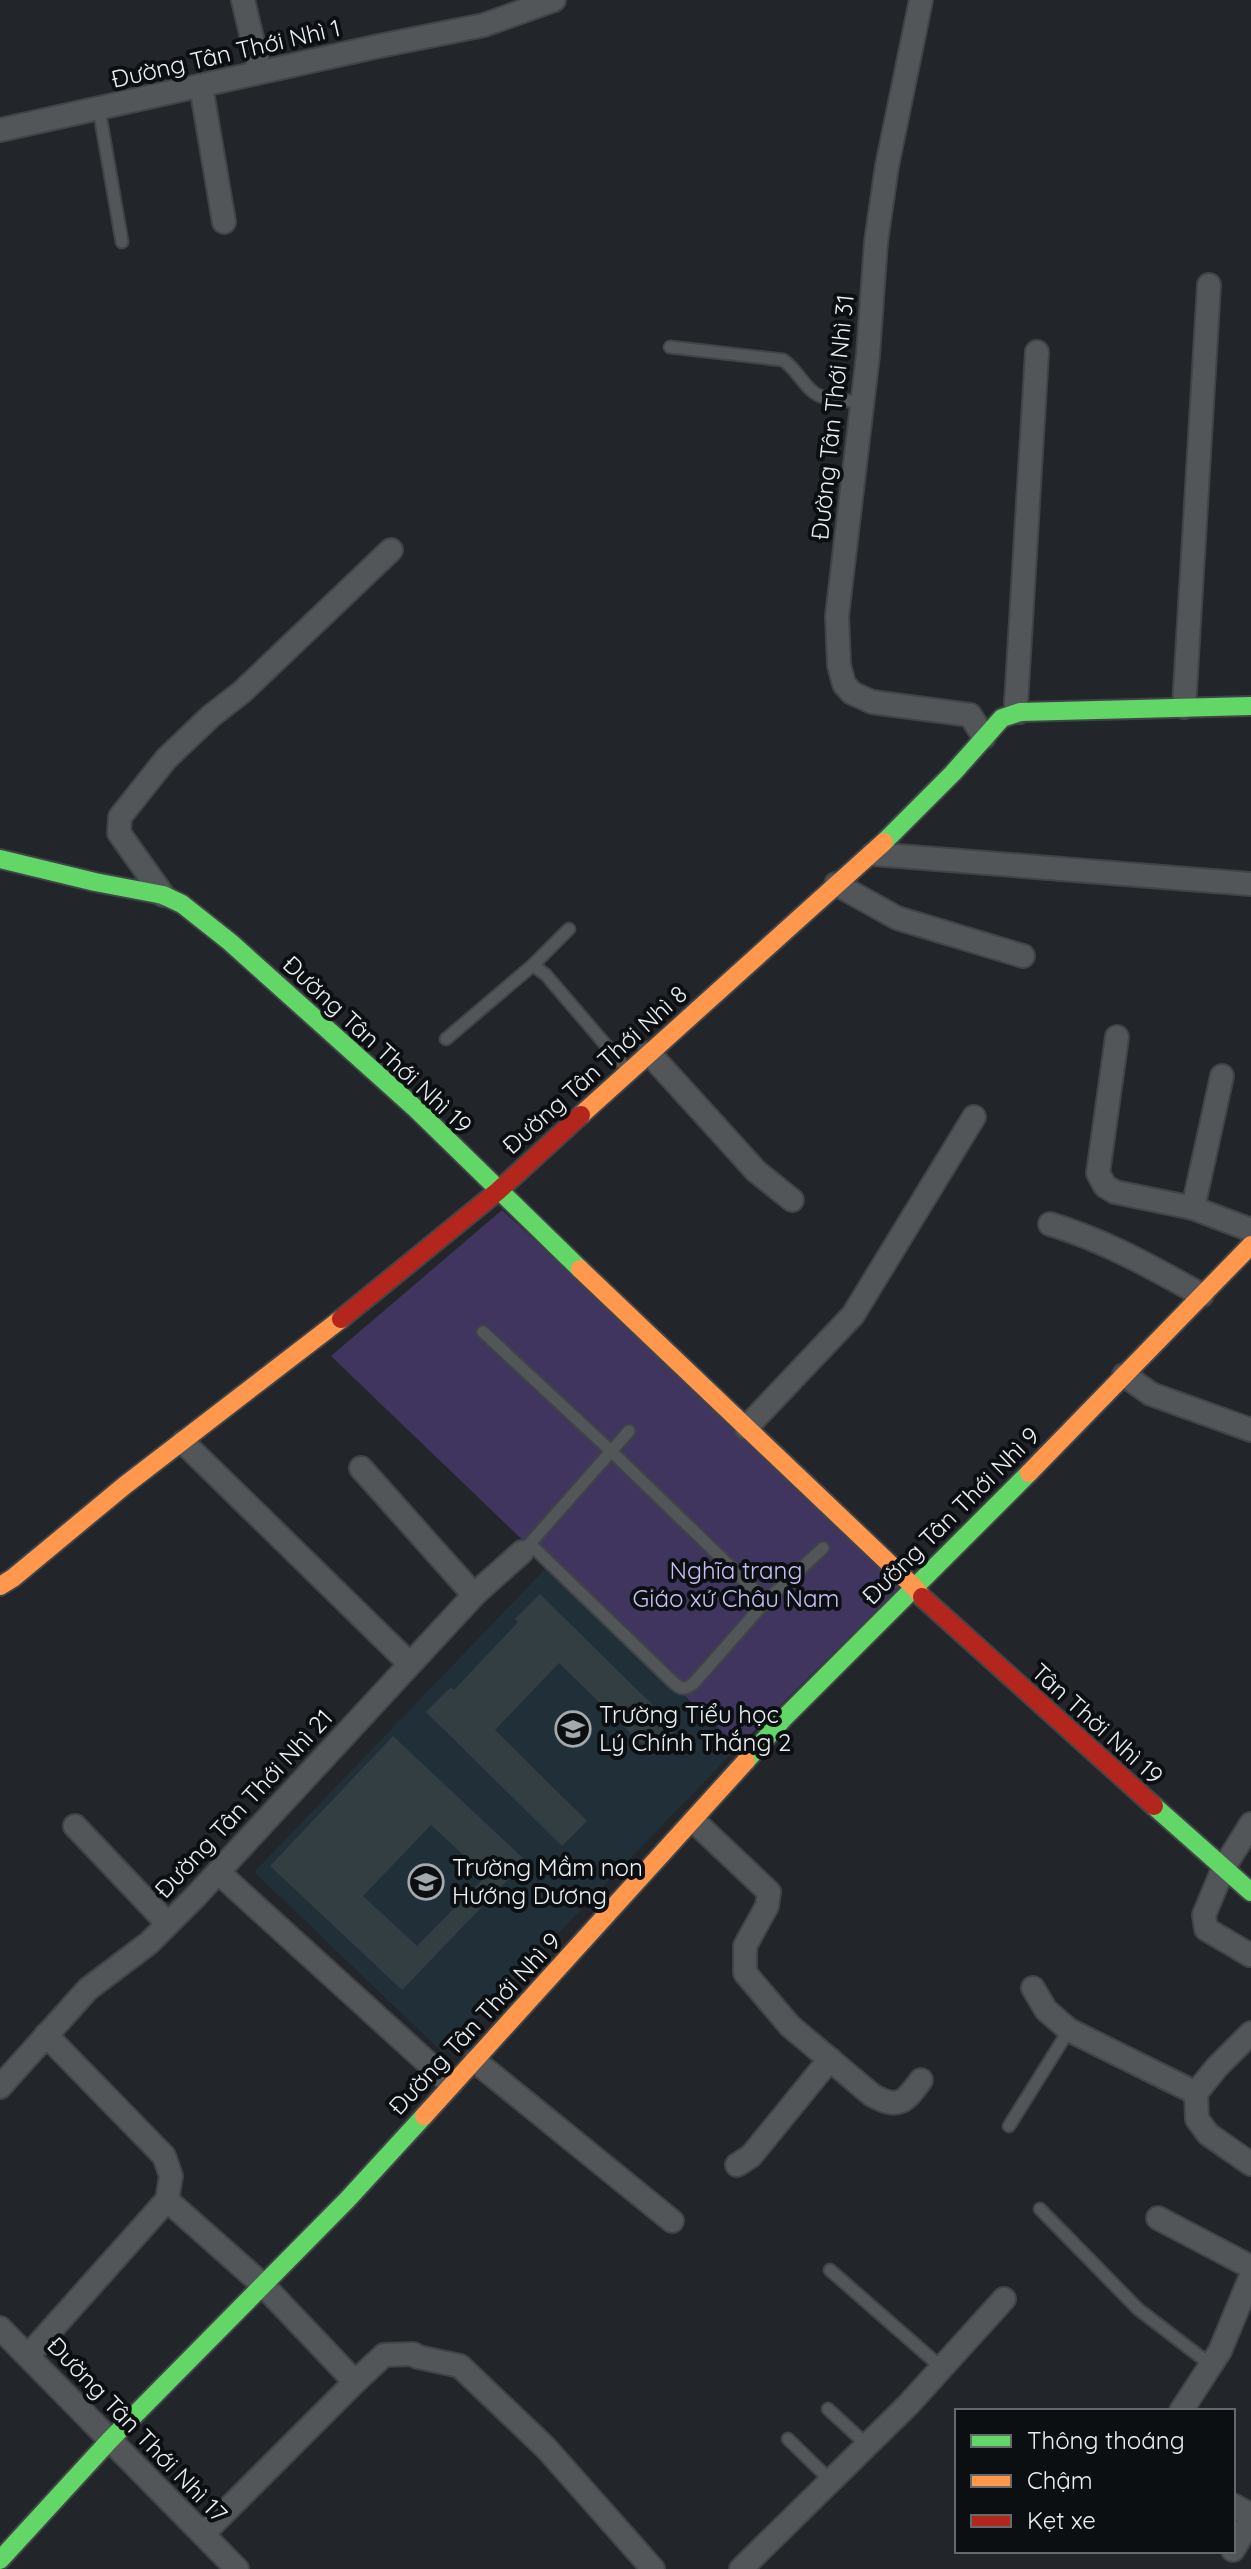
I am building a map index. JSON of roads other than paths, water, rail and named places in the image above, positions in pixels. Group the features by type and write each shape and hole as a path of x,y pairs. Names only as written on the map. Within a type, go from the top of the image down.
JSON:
{"street":[{"path":"243,0 260,72"},
{"name":"Đường Tân Thới Nhì 1","path":"0,130 201,86 498,10 554,0"},
{"name":"Đường Tân Thới Nhì 31","path":"921,0 880,212 837,616 839,665 844,684 852,693 872,702 970,715 984,737"},
{"path":"201,86 224,222"},
{"path":"1184,707 1209,285"},
{"path":"1037,352 1016,704 1019,712 1251,706"},
{"path":"163,895 119,833 120,817 166,759 211,716 242,692 391,550"},
{"name":"Đường Tân Thới Nhì 8","path":"0,1586 124,1486 304,1350 498,1191 836,884 873,854 1002,718 1019,712"},
{"path":"873,854 1251,884"},
{"name":"Đường Tân Thới Nhì 19","path":"0,859 163,895 182,904 230,942 415,1108 915,1588"},
{"path":"836,884 897,918 1023,956"},
{"path":"1117,1037 1098,1173 1105,1186 1115,1192 1193,1208 1251,1230"},
{"path":"649,1053 756,1171 792,1200"},
{"path":"1193,1208 1222,1076"},
{"path":"746,1428 853,1315 974,1117"},
{"path":"1050,1224 1111,1246 1202,1295"},
{"name":"Đường Tân Thới Nhì 9","path":"0,2560 110,2440 347,2200 694,1821 782,1720 1251,1245"},
{"path":"1124,1375 1151,1394 1251,1430"},
{"path":"183,1442 410,1664"},
{"path":"361,1468 474,1595"},
{"name":"Đường Tân Thới Nhì 21","path":"0,2087 88,1989 149,1943 168,1924 474,1595 526,1548"},
{"name":"Tân Thời Nhì 19","path":"915,1588 927,1604 1251,1892"},
{"path":"694,1821 769,1892 767,1906 745,1946 745,1973 790,2026 872,2095 887,2103 899,2103 909,2097 921,2080"},
{"path":"1250,1955 1206,1929 1204,1915 1223,1869 1251,1824"},
{"path":"75,1826 168,1924"},
{"path":"218,1872 451,2084"},
{"path":"1033,1988 1046,2010 1069,2030 1196,2093"},
{"path":"1251,2033 1196,2093 1197,2119 1208,2134 1251,2164"},
{"path":"28,2356 167,2200 171,2176 164,2156 46,2035"},
{"path":"737,2165 751,2156 830,2059"},
{"path":"475,2061 672,2221"},
{"path":"167,2200 264,2286 355,2382"},
{"path":"1158,2218 1251,2267"},
{"path":"1182,2409 1220,2351 1251,2276"},
{"path":"741,2569 867,2445 1004,2299"},
{"name":"Đường Tân Thới Nhì 17","path":"0,2328 237,2569"},
{"path":"203,2534 384,2355 413,2354 460,2366 546,2448 653,2569"},
{"path":"1235,2547 1251,2517"}],"lane":[{"path":"99,109 122,242"},
{"path":"670,347 783,360 793,367 809,389 821,397 862,402"},
{"path":"446,1039 533,965 569,929"},
{"path":"533,965 546,975 628,1072"},
{"path":"483,1332 766,1601"},
{"path":"629,1431 526,1548 680,1688 685,1689 693,1684 766,1601 823,1548"},
{"path":"1009,2126 1069,2030"},
{"path":"1040,2209 1138,2309 1211,2365"},
{"path":"830,2270 942,2368"},
{"path":"828,2409 867,2445"},
{"path":"788,2439 831,2481"}],"place":[{"name":"Trường Tiểu học Lý Chính Thắng 2","path":"573,1729"},
{"name":"Trường Mầm non Hướng Dương","path":"426,1882"}],"park label":[{"name":"Nghĩa trang Giáo xứ Châu Nam","path":"736,1585"}]}
